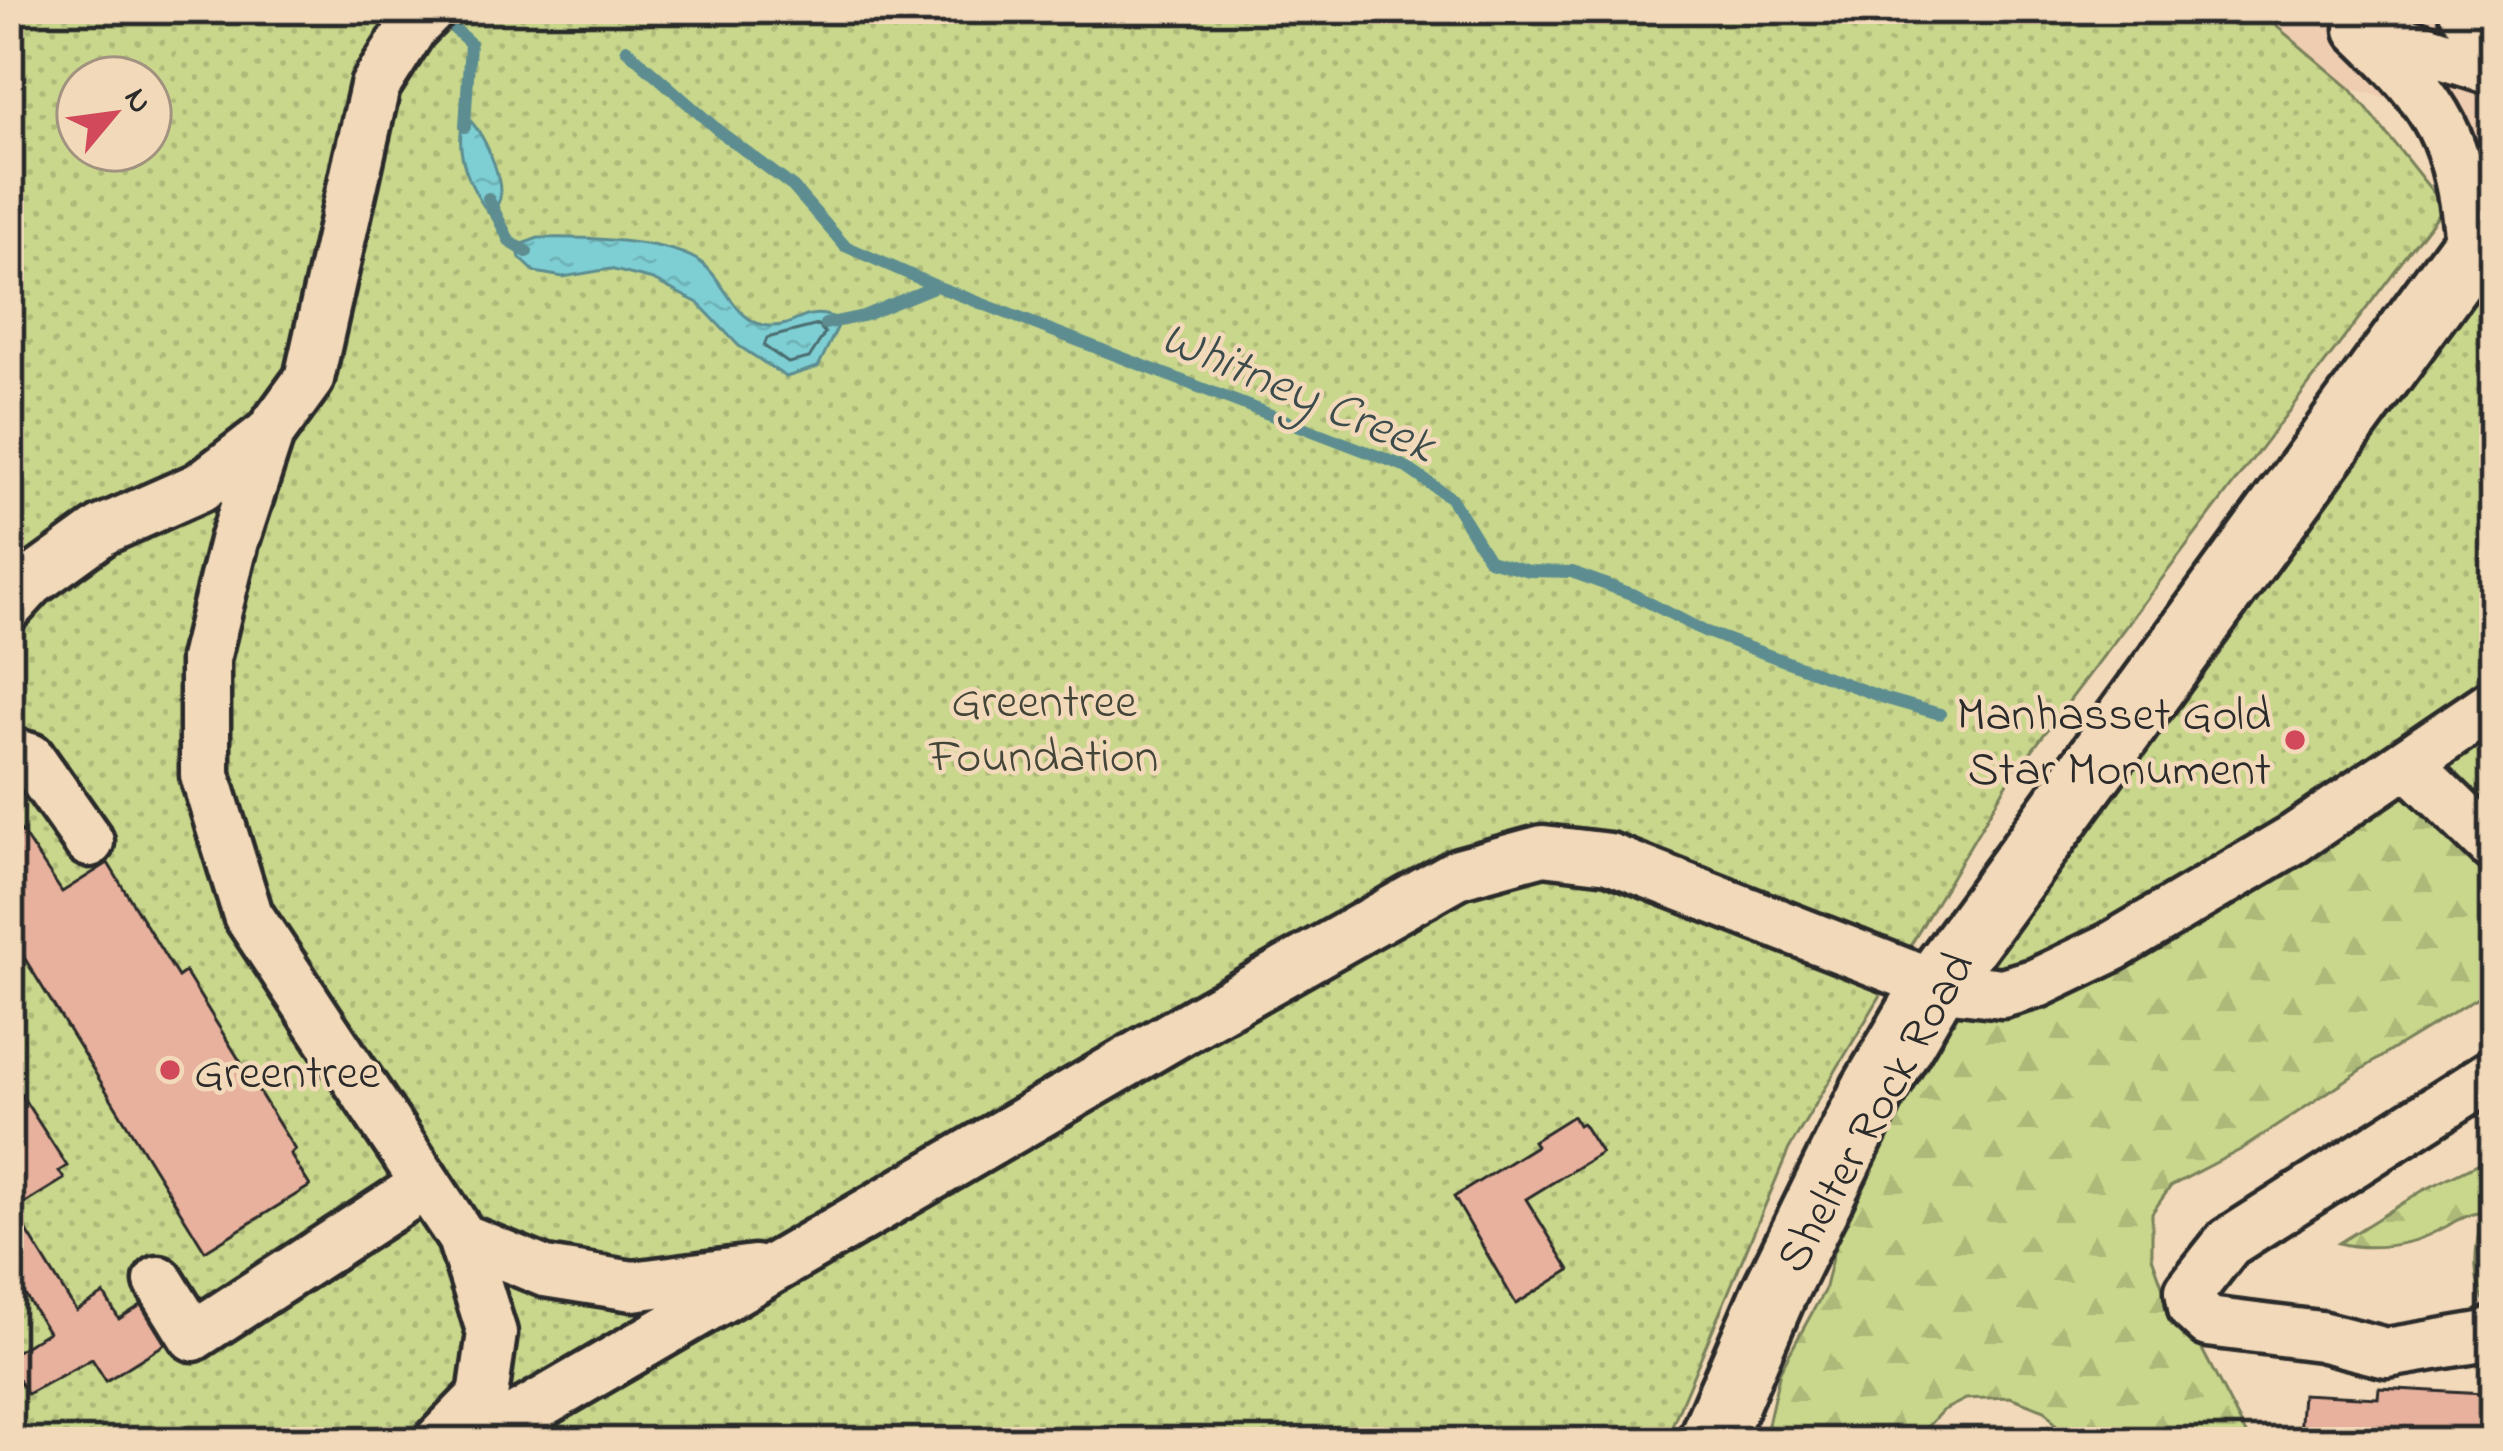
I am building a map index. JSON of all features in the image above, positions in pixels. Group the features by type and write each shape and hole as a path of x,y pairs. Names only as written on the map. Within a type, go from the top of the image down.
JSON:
{"main road":[{"name":"Shelter Rock Road","path":"1710,1442 1773,1295 1852,1133 1935,985 2482,234"}],"street":[{"path":"2463,9 2494,50"},
{"path":"9,606 32,582 103,530 200,488 269,434 309,379 375,86 421,19"},
{"path":"2382,22 2494,71"},
{"path":"2382,22 2442,123 2482,234"},
{"path":"269,434 234,541 205,659 205,775 248,915 462,1238 492,1333 483,1396 438,1442"},
{"path":"475,1442 1201,1018 1459,873 1543,850 1609,858 1935,985 2002,993 2087,961 2294,839 2494,703"},
{"path":"9,752 30,758 89,842"},
{"path":"2409,764 2494,847"},
{"path":"2494,1073 2228,1243 2190,1291 2193,1308 2208,1322 2320,1336 2387,1353 2494,1331"},
{"path":"159,1281 194,1336 425,1184"},
{"path":"462,1238 545,1272 633,1286 775,1267"}],"shaded area":[{"path":"2256,9 2494,9 2494,217 2452,174 2392,99 2351,89"}],"green space":[{"name":"Greentree Foundation","path":"9,9 2256,9 2351,89 2444,206 2008,782 1789,1149 1665,1442 9,1442"},
{"path":"2494,217 2494,701 2003,994 1965,940"},
{"path":"2494,701 2494,988 2242,1149 2171,1186 2152,1213 2152,1257 2170,1308 2193,1332 2250,1442 2069,1442 2045,1410 2010,1397 1966,1399 1942,1411 1913,1442 1764,1442 1780,1371 1824,1291 1872,1093 1935,985"},
{"path":"2494,1156 2494,1314 2477,1278 2483,1212 2402,1243 2363,1247 2339,1243 2422,1191"}],"water":[{"path":"465,116 495,165 500,198 492,217 465,169 461,142"},
{"path":"538,238 624,241 689,256 703,264 740,311 758,324 780,325 818,314 841,320 818,367 786,377 739,346 698,303 653,280 610,269 563,277 535,272 520,258 517,246"}],"building":[{"name":"Greentree","path":"9,813 62,892 108,863 178,977 185,972 295,1150 290,1154 310,1186 205,1251 9,933"},
{"name":"Greentree","path":"9,1076 67,1166 59,1171 64,1179 14,1210 76,1311 104,1294 119,1319 141,1305 165,1344 106,1381 92,1359 27,1394 9,1365 9,1356 48,1332 9,1269"},
{"path":"1573,1116 1601,1153 1526,1199 1570,1270 1516,1304 1454,1197 1536,1146 1533,1141"},
{"path":"2379,1388 2483,1394 2483,1401 2494,1402 2494,1442 2376,1442 2299,1435 2302,1394 2378,1398"}],"waterway":[{"name":"Whitney Creek","path":"441,17 470,43 465,127"},
{"name":"Whitney Creek","path":"626,49 719,131 793,187 845,246 936,286"},
{"name":"Whitney Creek","path":"488,198 510,242 527,252"},
{"name":"Whitney Creek","path":"825,324 863,316 936,286 1404,466 1451,498 1489,560 1529,571 1572,572 1634,595 1704,631 1940,714"}],"place":[{"name":"Manhasset Gold Star Monument","path":"2295,740"},
{"name":"Greentree","path":"170,1070"}]}
